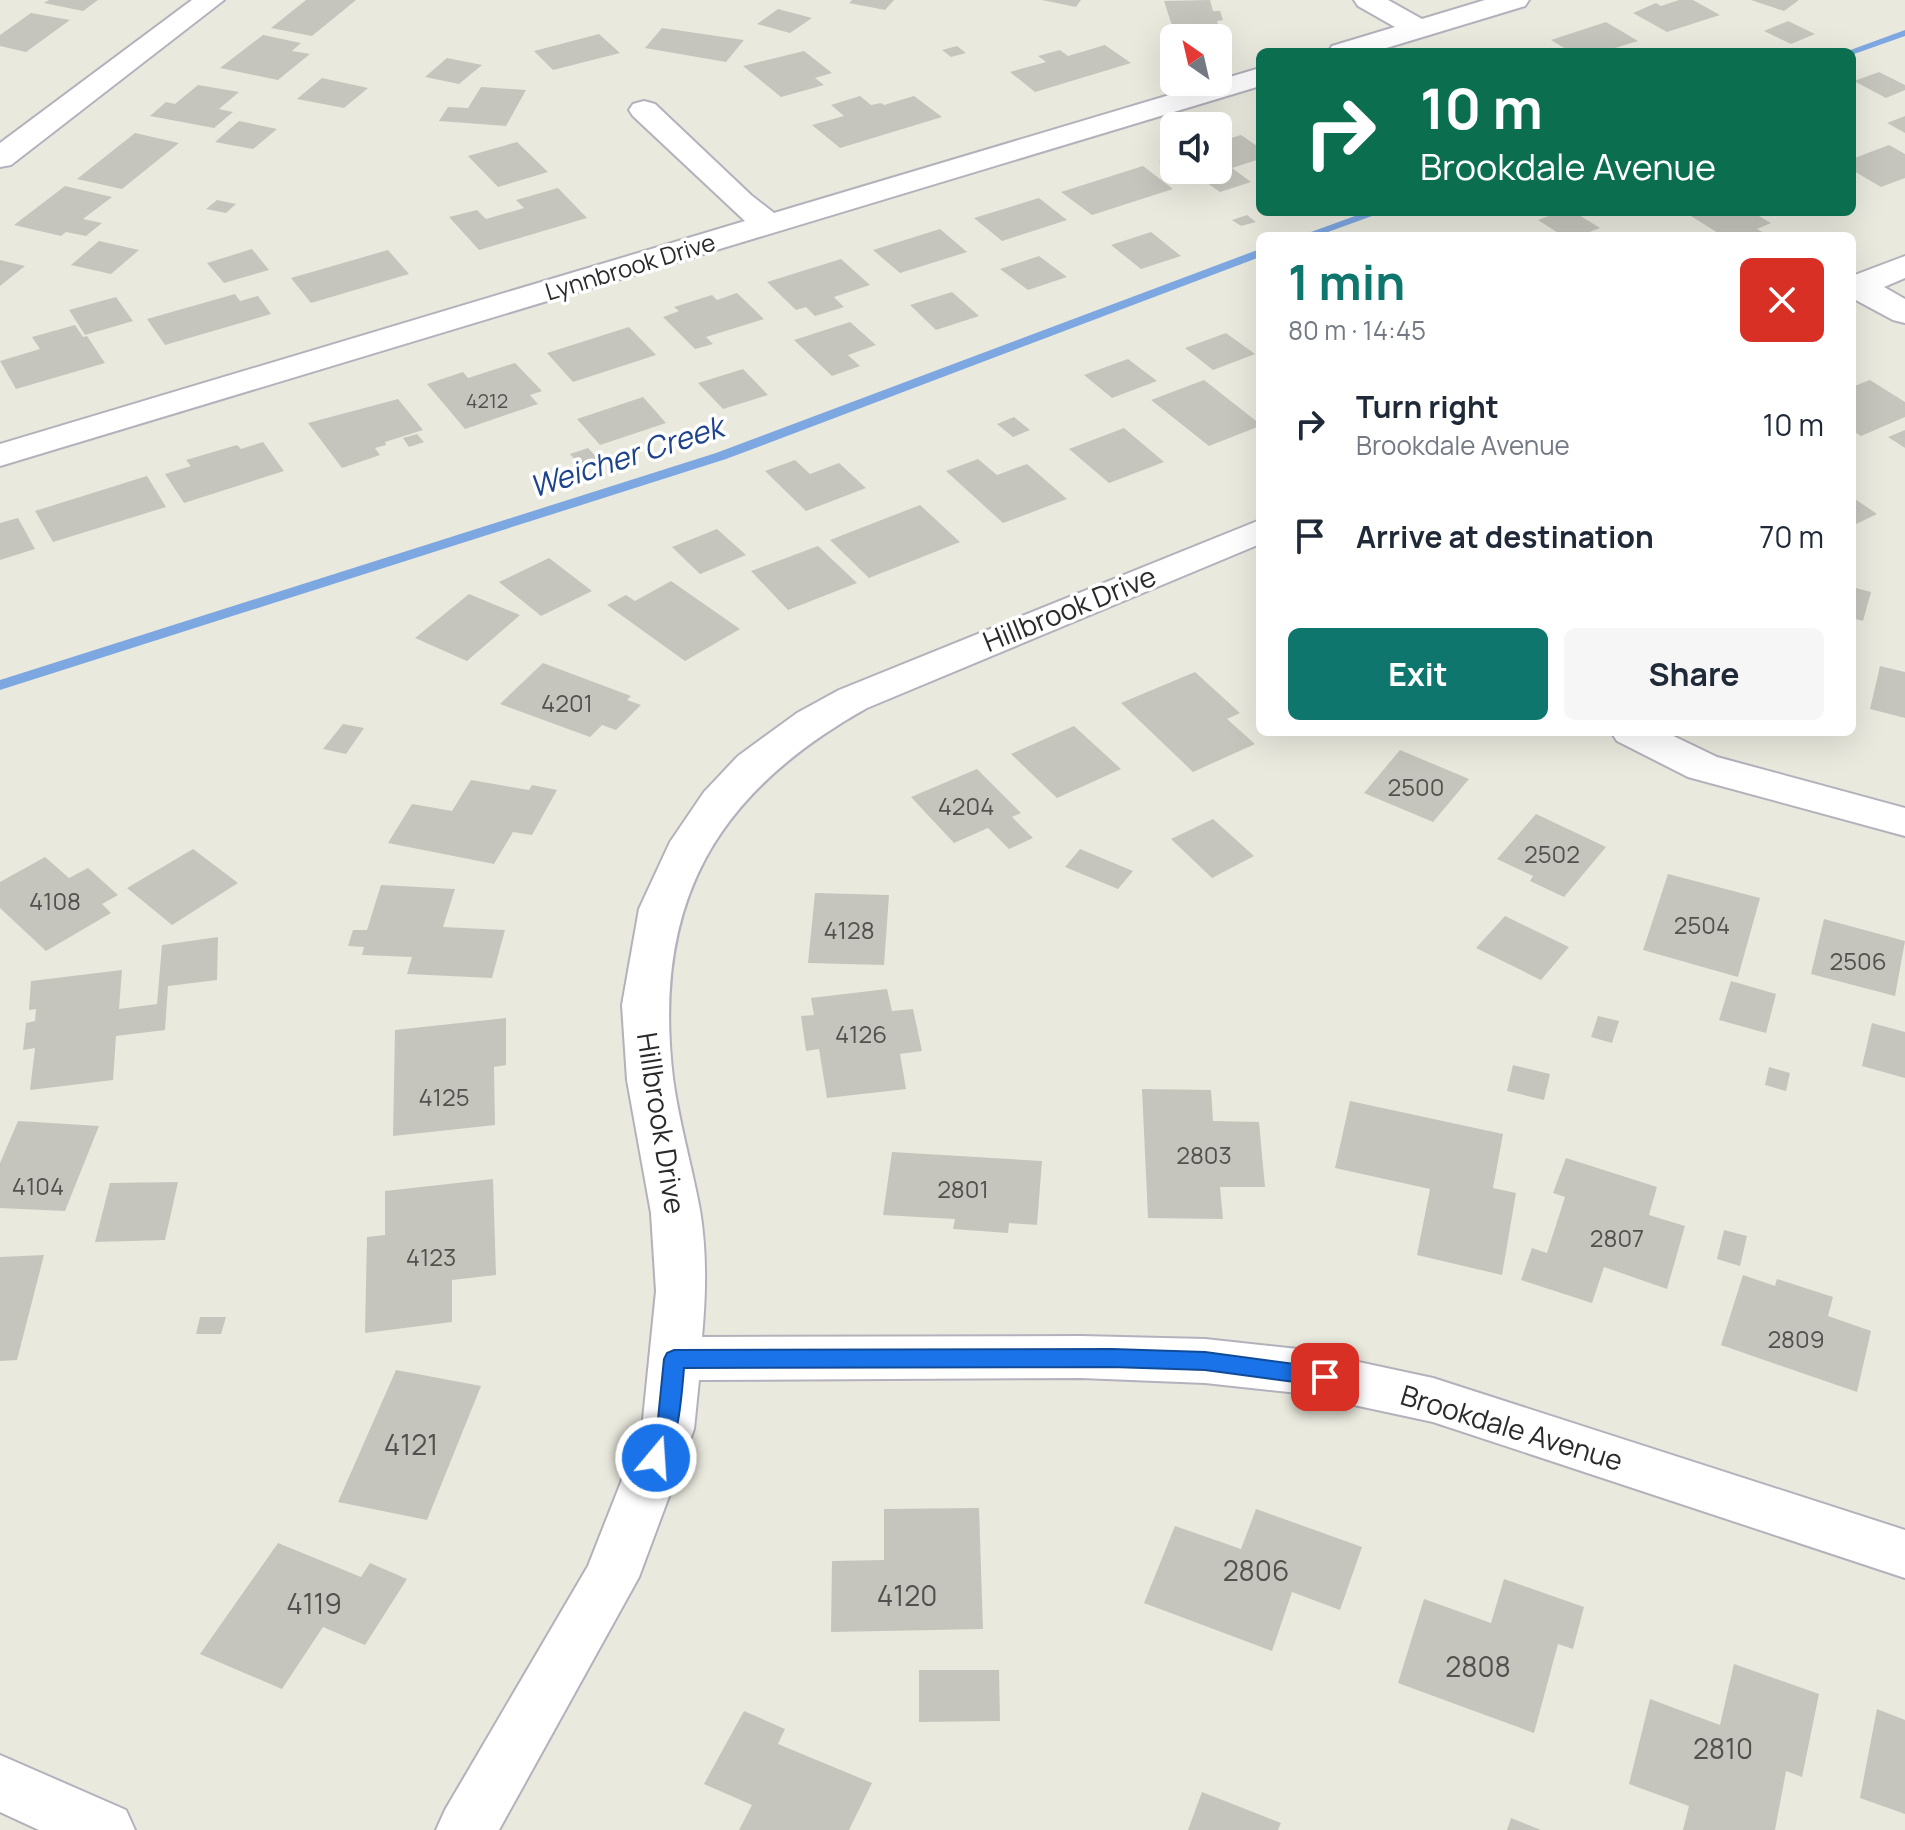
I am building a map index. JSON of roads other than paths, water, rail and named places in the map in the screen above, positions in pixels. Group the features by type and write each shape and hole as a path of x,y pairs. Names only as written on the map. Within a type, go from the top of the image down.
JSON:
{"street":[{"path":"0,158 210,0"},
{"path":"1368,0 1419,29"},
{"path":"1355,48 1515,0"},
{"name":"Lynnbrook Drive","path":"0,455 1256,78"},
{"path":"644,110 729,192 769,224"},
{"path":"1856,286 1905,266"},
{"path":"1856,287 1905,313"},
{"name":"Hillbrook Drive","path":"466,1830 611,1577 668,1429 681,1291 676,1213 650,1080 645,1005 661,909 691,842 719,802 753,766 811,722 853,699 1256,533"},
{"path":"1639,736 1703,767 1905,822"},
{"name":"Brookdale Avenue","path":"674,1359 1081,1357 1205,1361 1298,1371 1447,1404 1905,1554"},
{"path":"0,1783 105,1830"}],"waterway":[{"name":"Weicher Creek","path":"1856,50 1905,33"},
{"name":"Weicher Creek","path":"1318,232 1365,216"},
{"name":"Weicher Creek","path":"0,685 721,456 1256,255"}]}
